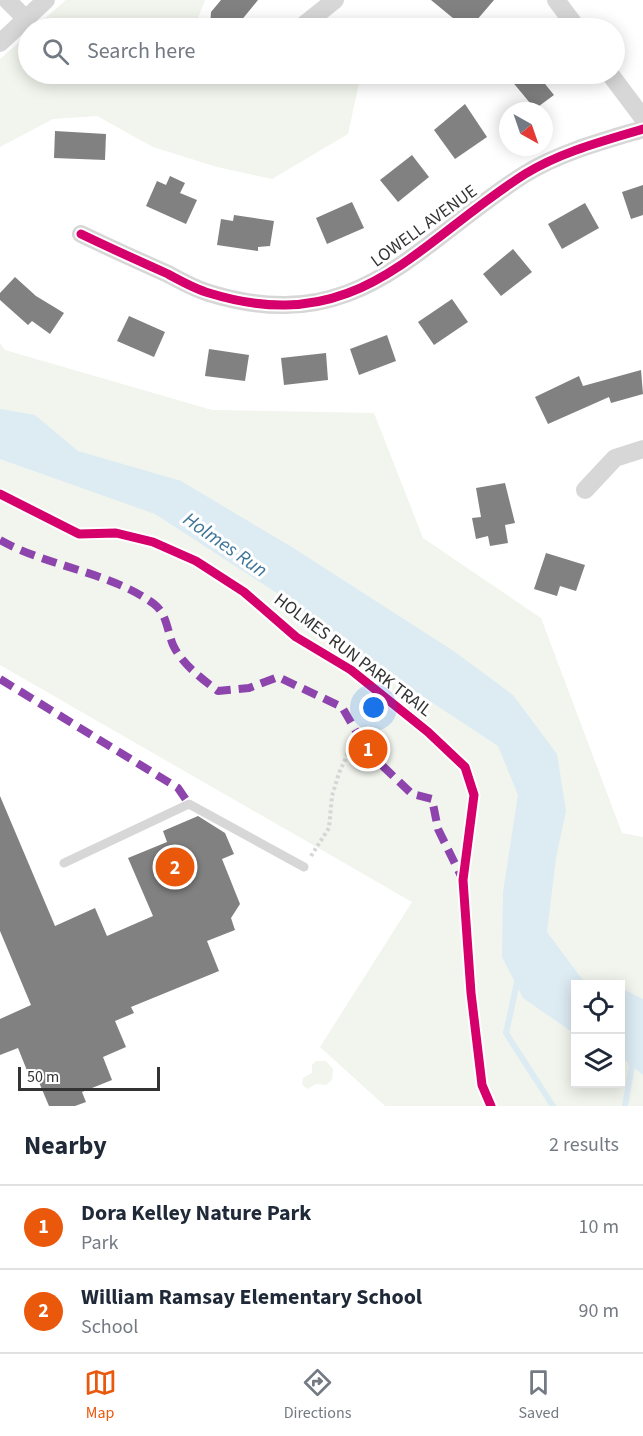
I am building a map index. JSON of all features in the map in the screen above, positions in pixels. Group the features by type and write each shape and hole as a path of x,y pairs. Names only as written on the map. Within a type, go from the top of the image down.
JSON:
{"street":[{"path":"7,0 25,18"},
{"path":"27,18 46,0"},
{"path":"312,18 335,0"},
{"path":"556,0 570,18"},
{"path":"0,43 18,26"},
{"path":"618,84 643,118"},
{"name":"LOWELL AVENUE","path":"81,234 208,293 272,303 334,298 358,291 403,266 526,173 580,148 643,129"},
{"path":"585,490 615,458 643,449"}],"lane":[{"path":"64,863 189,804 304,867"}],"path":[{"path":"304,867 329,828 332,796 339,773 348,753 360,737"}],"shaded area":[{"path":"66,0 205,0 198,18 45,18"},
{"path":"18,43 18,84 359,84 348,134 272,179 217,167 153,147 97,116 53,119 0,147 0,59"},
{"path":"0,343 5,350 212,410 374,413 423,538 541,618 622,833 643,837 643,1106 385,1106 320,1047 412,902 0,665"},
{"path":"316,1061 326,1061 333,1069 332,1080 326,1085 316,1084 307,1089 302,1084 303,1078 312,1073 312,1065"}],"water":[{"name":"Holmes Run","path":"0,409 35,415 78,451 181,481 295,549 455,652 513,695 557,754 566,811 556,858 547,932 582,979 587,980 571,980 571,1031 523,998 502,957 503,892 518,795 498,746 357,653 286,599 155,514 0,459"},
{"path":"625,990 643,999 643,1075 625,1060"}],"building":[{"path":"221,0 258,0 243,18 211,18 211,12"},
{"path":"431,0 494,0 479,18 453,18"},
{"path":"514,84 545,84 554,95 544,102 529,102"},
{"path":"465,104 487,137 455,159 434,130"},
{"path":"55,131 106,134 105,160 54,158"},
{"path":"412,155 429,177 398,202 380,180"},
{"path":"170,176 185,183 180,193 197,200 186,224 146,206 157,181 166,185"},
{"path":"643,185 643,215 631,219 622,192"},
{"path":"352,202 364,228 327,244 316,218"},
{"path":"585,203 599,228 562,249 548,224"},
{"path":"234,215 274,221 270,246 258,247 258,251 217,245 221,219 233,221"},
{"path":"513,249 532,272 501,296 483,274"},
{"path":"15,277 36,296 64,313 50,334 32,321 28,325 0,300 0,293"},
{"path":"452,299 468,322 434,345 418,322"},
{"path":"129,316 165,332 154,357 117,341"},
{"path":"387,335 396,361 359,375 350,349"},
{"path":"209,349 249,355 245,381 205,376"},
{"path":"326,353 328,380 284,385 281,358"},
{"path":"641,370 643,394 611,403 609,397 548,424 535,397 579,376 583,386"},
{"path":"505,483 515,523 505,525 508,543 490,546 488,536 476,539 472,518 481,517 476,488"},
{"path":"546,553 585,565 576,591 560,586 557,596 534,589"},
{"path":"0,796 55,926 95,908 107,936 153,916 128,858 167,842 163,831 198,816 225,833 234,854 222,859 240,904 231,918 235,930 207,941 219,971 131,1007 134,1013 115,1021 126,1047 103,1057 112,1080 82,1092 86,1102 75,1106 49,1106 38,1080 32,1083 18,1048 0,1055 0,1019 31,1005 0,931"}],"waterway":[{"path":"518,978 506,1033 553,1106"},
{"path":"625,1106 632,1066 630,1060"}],"marked path":[{"path":"0,540 38,557 119,584 154,604 164,617 173,645 182,659 218,691 249,688 278,677 342,707 368,752 412,794 432,799 438,829 462,878"},
{"path":"0,679 178,788 189,804"}],"cycle path":[{"path":"81,234 209,293 261,304 306,304 345,294 382,277 416,255 486,201 539,166 582,148 643,129"},
{"name":"HOLMES RUN PARK TRAIL","path":"0,494 79,534 116,533 153,542 196,561 244,592 296,637 351,670 428,732 465,767 474,795 463,880 471,993 482,1085 491,1106"}],"place":[{"name":"Dora Kelley Nature Park","path":"368,749"},
{"name":"William Ramsay Elementary School","path":"175,867"}]}
